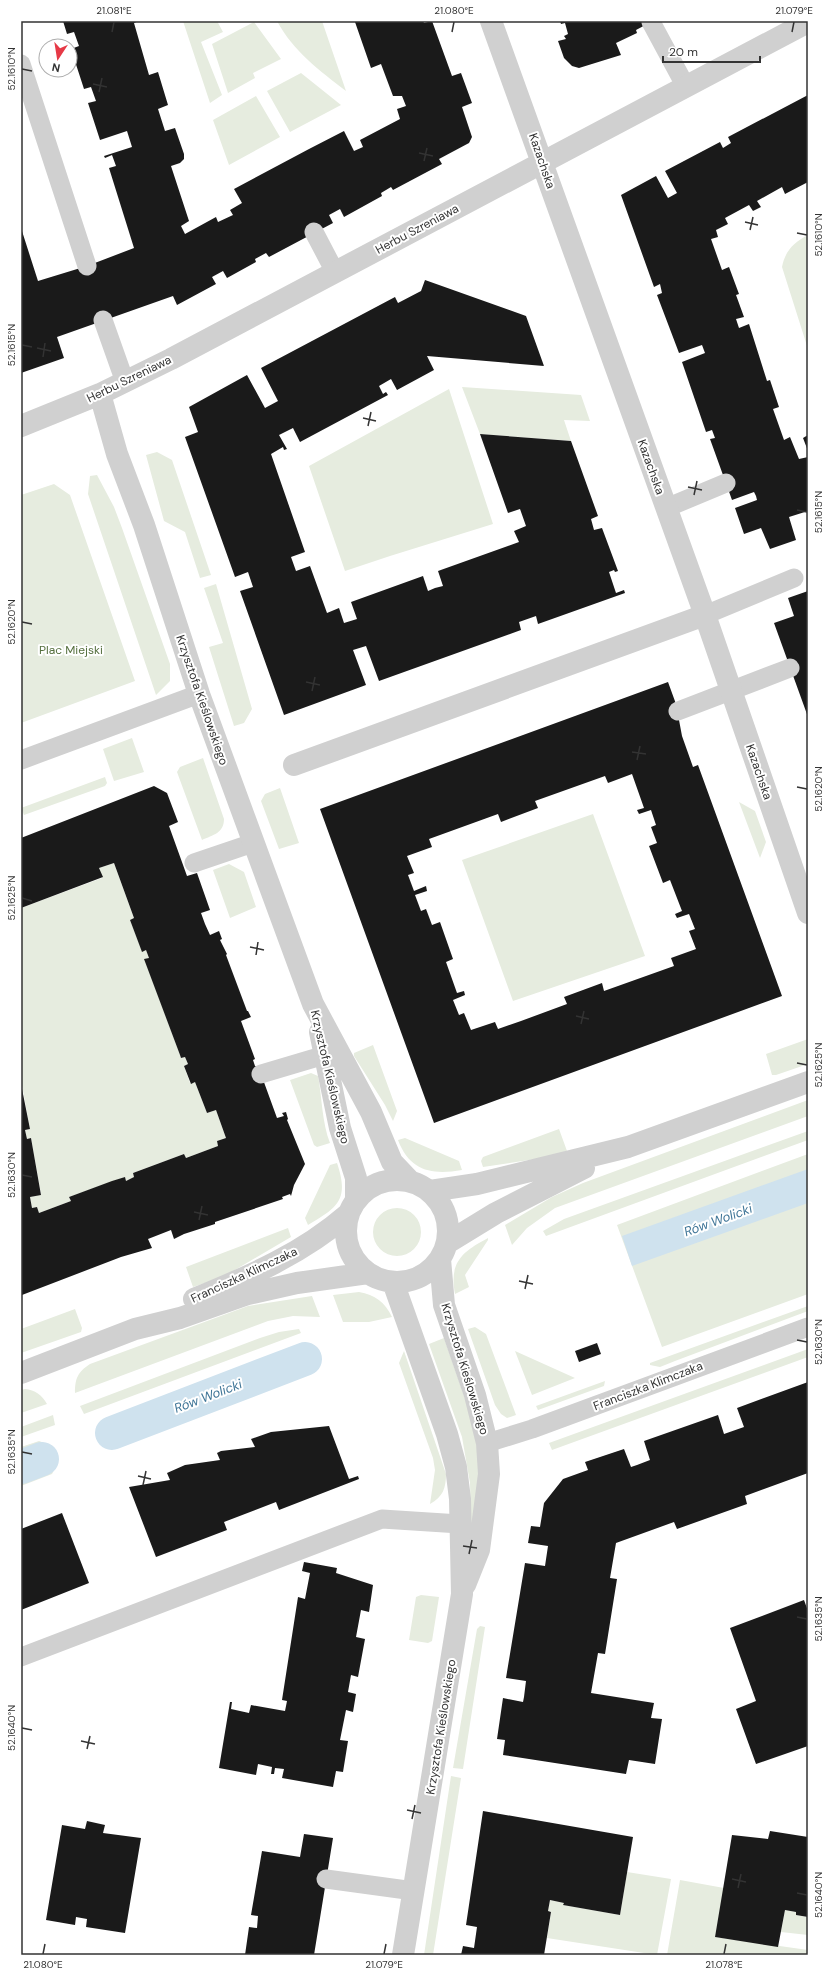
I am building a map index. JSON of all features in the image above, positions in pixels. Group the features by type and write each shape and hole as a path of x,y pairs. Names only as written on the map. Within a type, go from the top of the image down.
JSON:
{"street":[{"name":"Kazachska","path":"491,21 705,615 808,913"},
{"name":"Herbu Szreniawa","path":"21,426 100,394 125,382 808,22"},
{"name":"Krzysztofa Kieślowskiego","path":"100,394 117,454 144,525 199,694 313,1004 340,1128 356,1178 352,1206"},
{"path":"294,765 705,615"},
{"name":"Krzysztofa Kieślowskiego","path":"313,1004 371,1112 392,1162 410,1181"},
{"path":"443,1251 448,1224 442,1206 430,1191 410,1181 395,1179 381,1182 367,1188 352,1206 345,1236 352,1257 368,1274 393,1282 411,1280 427,1272 443,1251 548,1185 628,1147 808,1082"},
{"path":"430,1191 477,1184 628,1147"},
{"name":"Franciszka Klimczaka","path":"135,1329 176,1306 290,1255 329,1230 352,1206"},
{"name":"Krzysztofa Kieślowskiego","path":"443,1251 444,1305 475,1395 487,1443 489,1474 479,1550 462,1594"},
{"name":"Franciszka Klimczaka","path":"21,1372 135,1329 180,1318 248,1294 297,1283 368,1274"},
{"name":"Krzysztofa Kieślowskiego","path":"393,1282 448,1440 457,1473 460,1499 462,1594 404,1955"}],"lane":[{"path":"651,22 686,87"},
{"path":"21,64 87,266"},
{"path":"314,232 335,272"},
{"path":"103,320 125,382"},
{"path":"666,508 726,483"},
{"path":"705,615 794,578"},
{"path":"678,711 790,668"},
{"path":"21,760 199,694"},
{"path":"194,863 253,842"},
{"path":"261,1074 325,1055"},
{"name":"Franciszka Klimczaka","path":"487,1443 532,1429 808,1327"},
{"path":"21,1657 382,1519 460,1524"},
{"path":"326,1879 414,1891"}],"green space":[{"path":"183,21 217,21 223,32 201,42 222,95 210,103"},
{"path":"277,21 322,21 346,91 317,68 299,51 283,32"},
{"path":"254,22 281,59 253,73 255,78 228,93 212,44"},
{"path":"301,73 341,105 290,132 267,91"},
{"path":"256,96 280,137 229,165 213,120"},
{"path":"808,235 808,349 782,267 785,256 794,244"},
{"path":"462,387 581,395 590,421 564,420 571,441 480,434"},
{"path":"449,389 493,524 345,571 309,466"},
{"path":"157,452 172,460 211,575 200,578 185,532 164,521 146,455"},
{"path":"97,475 114,507 170,664 170,681 156,695 88,494 90,476"},
{"name":"Plac Miejski","path":"54,484 70,495 135,681 21,723 21,495"},
{"path":"216,584 252,709 244,723 234,726 209,647 223,643 204,588"},
{"path":"132,738 144,772 114,781 103,749"},
{"path":"203,758 224,819 224,824 217,833 202,840 177,772 180,767"},
{"path":"105,777 107,783 105,786 24,815 21,808"},
{"path":"280,788 299,843 279,849 261,801 265,794"},
{"path":"739,802 755,811 766,842 760,858"},
{"path":"593,814 645,956 513,1001 462,860"},
{"path":"114,863 134,918 130,920 142,951 146,950 149,958 145,960 181,1058 185,1057 188,1064 184,1066 190,1083 195,1082 207,1113 216,1110 226,1138 217,1141 218,1146 186,1158 184,1154 133,1173 134,1177 126,1181 125,1177 69,1197 71,1201 39,1213 37,1207 32,1208 30,1197 41,1194 31,1138 27,1139 25,1130 30,1129 21,1080 21,908 102,878 99,868"},
{"path":"229,864 244,872 256,907 230,918 213,870"},
{"path":"808,1039 808,1064 772,1075 766,1054"},
{"path":"373,1045 397,1111 393,1121 385,1105 354,1056 354,1053"},
{"path":"311,1073 318,1076 324,1119 330,1143 317,1147 314,1145 290,1080"},
{"path":"808,1100 808,1116 555,1208 527,1228 512,1245 505,1225 552,1197 583,1183"},
{"path":"559,1129 567,1151 542,1158 483,1167 481,1161 483,1157"},
{"path":"808,1131 808,1140 546,1236 543,1231 564,1219"},
{"path":"405,1138 459,1161 462,1170 441,1172 424,1169 416,1165 403,1151 398,1140"},
{"path":"808,1154 808,1294 662,1347 617,1225"},
{"path":"337,1163 342,1185 339,1201 327,1213 308,1225 305,1218 330,1165"},
{"path":"397,1208 406,1210 414,1215 419,1223 421,1232 419,1241 414,1249 406,1254 397,1256 388,1254 380,1249 375,1241 373,1232 375,1223 380,1215 388,1210"},
{"path":"288,1228 291,1237 223,1277 193,1287 186,1267"},
{"path":"488,1238 465,1275 469,1287 455,1294 454,1274 460,1259 471,1248"},
{"path":"359,1292 375,1297 383,1303 392,1317 369,1322 343,1322 333,1295"},
{"path":"312,1296 320,1317 293,1316 268,1321 75,1393 78,1376 90,1364 248,1306"},
{"path":"808,1306 808,1311 660,1367 650,1365 650,1363"},
{"path":"75,1309 82,1328 81,1332 21,1353 21,1329"},
{"path":"475,1327 486,1334 516,1415 507,1418 501,1414 495,1405 468,1329"},
{"path":"299,1329 301,1333 84,1414 80,1406 260,1338 279,1332"},
{"path":"444,1338 474,1425 479,1462 475,1538 471,1522 470,1483 462,1437 429,1344"},
{"path":"808,1349 808,1357 552,1450 549,1443"},
{"path":"404,1351 446,1474 443,1492 430,1504 435,1470 433,1458 399,1363"},
{"path":"515,1351 575,1378 532,1395"},
{"path":"605,1381 604,1386 538,1410 536,1406"},
{"path":"21,1390 32,1390 38,1394 47,1404 21,1413"},
{"path":"53,1415 55,1425 21,1437 21,1427"},
{"path":"39,1441 53,1446 58,1462 52,1474 21,1486 21,1447"},
{"path":"421,1595 439,1597 432,1641 428,1643 409,1640 416,1597"},
{"path":"480,1626 485,1627 463,1769 453,1768 477,1629"},
{"path":"451,1776 461,1778 433,1955 424,1955"},
{"path":"627,1872 671,1879 657,1955 547,1938 551,1912 548,1911 550,1900 564,1903 564,1905 620,1915"},
{"path":"680,1880 724,1888 715,1937 808,1950 808,1955 667,1955"},
{"path":"785,1910 796,1912 796,1915 808,1917 808,1935 781,1932"}],"water":[{"path":"808,1169 808,1203 632,1266 622,1236"}],"building":[{"path":"63,21 139,21 134,23 149,75 158,72 168,105 158,109 165,131 175,128 184,154 184,159 180,163 171,166 189,221 181,226 185,234 216,217 218,222 233,215 230,210 242,203 234,189 344,131 354,151 363,147 360,140 400,119 397,109 406,106 402,96 393,96 381,64 371,68 355,22 423,21 424,23 432,21 452,76 461,73 472,103 462,107 472,137 469,143 439,159 442,164 393,190 391,187 381,193 382,196 344,217 340,209 329,215 333,223 269,257 266,253 255,259 256,262 227,278 223,271 212,277 216,284 177,305 173,296 57,337 64,358 21,373 21,228 38,281 87,266 134,248 109,168 116,166 112,155 105,158 104,156 132,147 127,131 100,140 88,103 96,101 91,87 84,89 78,71 78,38 76,38 74,32 67,34"},
{"path":"560,21 653,21 636,30 637,33 616,43 621,55 579,68 572,66 564,58 558,41 566,39 564,36 568,34 565,23 561,24"},
{"path":"808,95 808,182 785,194 782,187 757,201 761,207 753,211 749,205 725,218 728,224 716,230 718,237 711,239 722,270 729,267 739,294 736,295 744,317 736,319 739,328 749,324 767,381 770,380 779,407 773,409 784,440 790,437 799,459 808,457 808,511 789,517 796,540 770,549 761,528 744,534 735,508 757,500 756,496 754,492 732,500 710,439 715,438 712,430 706,432 682,362 705,353 702,345 679,353 657,295 662,293 660,284 654,287 621,195 656,176 668,198 677,193 665,171 720,142 723,148 731,143 728,137"},
{"path":"425,280 526,316 544,366 427,356 434,370 397,390 391,379 379,386 383,394 386,392 388,395 300,442 293,428 279,435 287,449 284,450 283,447 271,454 305,552 291,557 296,571 310,566 327,613 339,608 344,623 357,619 351,602 423,576 428,591 443,586 438,571 519,542 514,531 526,526 520,509 508,513 480,434 571,441 598,516 591,519 594,530 602,528 618,571 615,572 614,570 609,572 616,593 624,590 625,593 538,624 536,616 519,622 521,630 379,681 366,646 353,650 366,685 284,715 240,591 253,587 248,572 235,577 185,437 198,432 189,407 247,375 265,408 278,401 261,368 395,297 398,303 421,291"},
{"path":"808,435 808,451 803,438"},
{"path":"808,591 808,717 774,623 794,616 788,598"},
{"path":"668,682 676,704 682,736 693,767 698,765 782,996 434,1123 320,809","holes":["632,774 644,808 637,810 639,814 651,810 656,825 651,827 657,843 649,846 663,883 670,880 682,911 675,914 677,918 689,914 695,929 689,931 696,949 671,958 674,966 604,991 602,983 564,997 567,1004 498,1029 495,1022 471,1030 464,1013 459,1015 453,1000 465,995 464,991 457,993 446,962 453,959 440,922 432,925 426,909 421,911 415,895 427,891 426,886 414,891 408,875 414,873 407,856 432,847 429,839 498,814 501,822 538,808 535,801 605,776 608,783"]},
{"path":"154,786 167,793 178,822 169,826 187,876 197,873 210,910 201,913 205,924 210,935 219,931 222,939 220,940 227,954 226,955 247,1011 251,1017 241,1021 255,1059 253,1060 255,1066 257,1066 261,1074 277,1118 284,1116 282,1113 286,1112 287,1120 305,1164 294,1185 291,1196 290,1194 282,1197 283,1199 215,1222 215,1224 184,1234 174,1239 171,1230 148,1239 152,1248 121,1257 22,1295 21,1084 30,1129 25,1130 27,1139 31,1138 41,1195 30,1197 32,1208 37,1207 39,1213 71,1201 69,1197 112,1181 125,1177 126,1181 134,1177 133,1173 184,1154 186,1158 218,1146 217,1141 226,1138 216,1110 207,1113 195,1082 191,1084 184,1066 188,1064 185,1057 181,1058 144,959 149,958 146,950 142,952 130,920 134,918 114,863 99,868 103,877 21,908 21,838"},
{"path":"597,1343 601,1354 579,1362 575,1351"},
{"path":"808,1382 808,1473 745,1496 747,1504 677,1529 674,1522 616,1543 610,1578 617,1579 605,1654 598,1653 591,1693 654,1703 651,1718 662,1719 655,1764 629,1760 626,1774 503,1755 505,1740 497,1739 503,1698 523,1702 526,1681 506,1678 525,1563 545,1566 548,1546 528,1543 531,1526 540,1527 544,1503 563,1479 588,1470 585,1462 624,1449 631,1467 650,1460 644,1441 718,1415 724,1434 744,1427 737,1408"},
{"path":"329,1426 349,1479 358,1476 359,1479 279,1510 276,1502 224,1522 227,1530 156,1557 129,1487 170,1480 167,1473 185,1465 220,1460 217,1453 221,1451 255,1447 251,1439 271,1432"},
{"path":"62,1513 89,1583 21,1610 21,1529"},
{"path":"304,1562 337,1568 336,1573 373,1585 369,1612 361,1610 356,1637 365,1639 358,1677 351,1675 348,1692 356,1694 353,1712 346,1710 340,1740 348,1741 343,1772 336,1771 333,1787 282,1778 284,1769 275,1768 274,1774 271,1774 272,1767 258,1764 256,1775 219,1768 230,1702 232,1702 231,1709 249,1713 251,1705 285,1711 287,1701 282,1700 298,1597 305,1599 310,1573 302,1571"},
{"path":"804,1600 808,1611 808,1746 756,1764 736,1709 756,1701 730,1628"},
{"path":"483,1811 633,1837 620,1915 563,1905 564,1903 550,1900 548,1911 551,1912 544,1955 461,1955 463,1946 474,1948 477,1927 466,1925"},
{"path":"87,1821 105,1825 103,1833 141,1838 125,1933 86,1927 87,1919 76,1917 75,1925 46,1920 62,1825 85,1829"},
{"path":"770,1831 808,1837 808,1917 796,1915 796,1912 785,1910 778,1947 715,1937 732,1835 768,1839"},
{"path":"304,1834 333,1838 314,1955 245,1955 249,1927 257,1928 258,1916 251,1915 262,1851 300,1857"}],"waterway":[{"name":"Rów Wolicki","path":"112,1433 305,1359"},
{"name":"Rów Wolicki","path":"21,1467 42,1459"}]}
